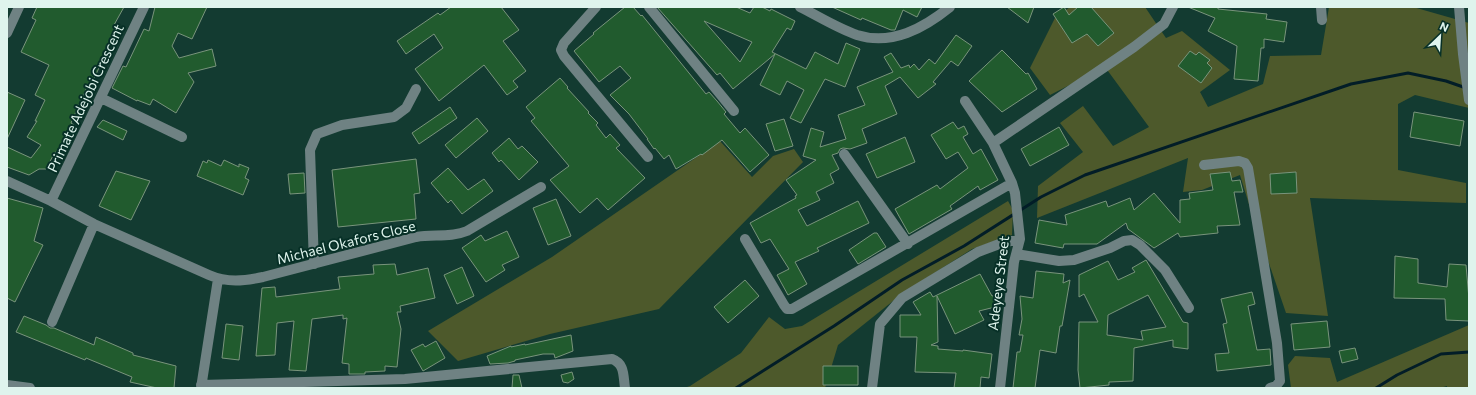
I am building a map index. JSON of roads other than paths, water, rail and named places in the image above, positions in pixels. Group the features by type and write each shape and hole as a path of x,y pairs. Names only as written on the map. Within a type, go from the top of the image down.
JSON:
{"street":[{"path":"7,34 19,7"},
{"name":"Primate Adejobi Crescent","path":"51,201 144,7"},
{"path":"596,7 564,43 562,50 564,56 648,157"},
{"path":"649,7 734,111"},
{"path":"800,7 858,35 884,38 895,37 908,33 935,19 950,7"},
{"path":"993,143 1134,47 1164,24 1173,7"},
{"path":"1321,7 1322,20"},
{"path":"1459,7 1469,100"},
{"path":"314,264 310,150 317,134 342,125 394,117 406,108 416,89"},
{"path":"101,98 182,137"},
{"name":"Adeyeye Street","path":"965,101 993,143 1012,183 1015,193 1020,237 1016,254 1000,388"},
{"path":"844,154 908,244"},
{"path":"1204,165 1239,161 1246,163 1248,168 1278,343 1280,381 1276,386 1270,388"},
{"name":"Michael Okafors Close","path":"7,181 51,201 94,224 218,279 245,281 416,237 428,235 458,235 542,187"},
{"path":"745,239 784,305 787,309 792,309 908,244 1012,183"},
{"path":"52,322 94,224"},
{"path":"872,388 880,324 902,298 978,252 1020,237"},
{"path":"1016,254 1059,261 1074,260 1110,248 1124,241 1132,240 1140,245 1165,270 1189,308"},
{"path":"218,279 201,387 406,383 612,359 618,361 622,366 625,388"},
{"path":"7,385 30,388"}],"waterway":[{"path":"736,388 834,326 902,280 964,246 1041,197 1085,175 1351,84 1408,73 1446,81 1466,88"},
{"path":"1376,388 1397,375 1441,354 1469,352"}]}
